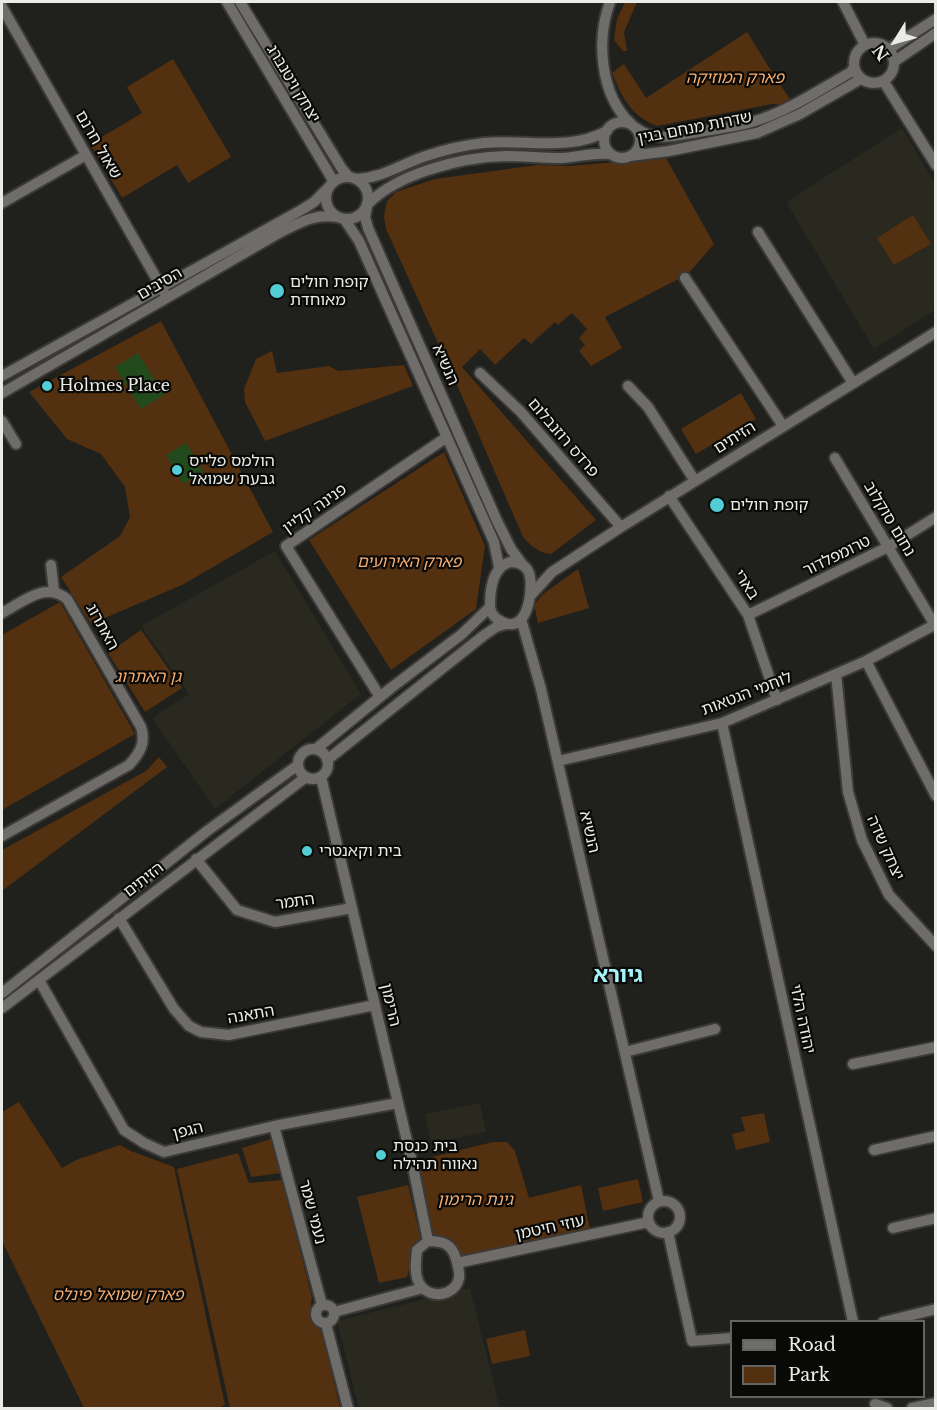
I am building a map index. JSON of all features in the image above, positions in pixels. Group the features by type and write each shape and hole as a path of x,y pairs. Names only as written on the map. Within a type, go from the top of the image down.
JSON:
{"street":[{"name":"יצחק ויטנברג","path":"227,2 331,184"},
{"path":"240,2 342,170 361,182 368,192 367,206"},
{"path":"610,2 603,27 603,59 610,91 621,113 633,126 638,133 638,148 630,156 622,158 597,153 559,158 505,156 469,160 429,170 383,190 358,217 341,219 328,208 326,194 331,184 353,178 375,177 425,156 458,148 505,142 573,142 591,139 621,122 633,126"},
{"path":"843,2 865,45"},
{"name":"שאול חרנם","path":"2,7 168,297"},
{"path":"889,49 936,19"},
{"path":"895,61 936,33"},
{"path":"878,43 889,49 895,61 893,73 884,82 872,84 861,79 854,67 856,54 865,45 878,43"},
{"name":"שדרות מנחם בגין","path":"633,126 651,136 669,136 752,122 794,105 851,72 854,67"},
{"name":"שדרות מנחם בגין","path":"630,156 669,151 757,133 800,114 861,79"},
{"path":"884,82 936,165"},
{"path":"610,91 612,110 605,141 611,154"},
{"path":"2,203 86,155"},
{"name":"הסיבים","path":"2,376 303,209 314,202 331,184"},
{"name":"הנשיא","path":"367,206 365,217 368,228 497,521 511,549 522,564"},
{"name":"הסיבים","path":"2,393 279,233 307,219 327,215 341,219"},
{"name":"הנשיא","path":"341,219 359,241 494,543 499,567"},
{"path":"758,232 853,383"},
{"path":"685,278 783,426"},
{"name":"הזיתים","path":"531,574 544,576 552,572 669,496 936,332"},
{"name":"פרדס רוזנבלום","path":"480,373 520,411 621,526"},
{"path":"628,386 648,406 695,481"},
{"path":"2,421 16,444"},
{"name":"פנינה קליין","path":"380,697 286,546 447,437"},
{"name":"נחום סוקלוב","path":"835,458 935,625"},
{"name":"בארי","path":"669,496 747,615 777,700"},
{"name":"טרומפלדור","path":"747,615 888,547 936,517"},
{"path":"327,760 483,636 496,627 513,624 521,619 527,611 531,574 522,564 510,562 499,567 494,577 490,608 496,618 506,624"},
{"path":"2,613 45,591 54,591 51,565"},
{"name":"הזיתים","path":"530,596 552,572"},
{"name":"האתרוג","path":"2,836 129,765 136,758 144,740 141,727 72,604 60,593 54,591"},
{"path":"316,749 325,755 327,770 321,777 315,779 306,777 299,770 298,765 303,753 316,749 462,634 490,608"},
{"name":"הנשיא","path":"521,619 541,689 659,1201"},
{"name":"לוחמי הגטאות","path":"558,761 722,723 866,661 935,625"},
{"path":"866,661 936,796"},
{"name":"יצחק שדה","path":"836,674 848,792 862,840 890,895 936,946"},
{"name":"יהודה הלוי","path":"722,723 853,1320"},
{"name":"הזיתים","path":"2,993 207,831 298,765"},
{"name":"הזיתים","path":"2,1008 306,777"},
{"name":"הרימון","path":"321,777 428,1241"},
{"name":"התמר","path":"196,859 237,910 275,922 352,908"},
{"name":"התאנה","path":"119,918 174,1009 189,1026 201,1032 229,1035 375,1005"},
{"name":"הגפן","path":"39,980 124,1130 164,1152 274,1126 398,1103"},
{"path":"625,1052 715,1029"},
{"path":"853,1064 936,1047"},
{"name":"נעמי שמר","path":"274,1126 322,1305"},
{"path":"874,1150 936,1136"},
{"path":"659,1201 671,1202 679,1211 678,1224 668,1232 658,1232 649,1222 651,1208 659,1201"},
{"path":"893,1228 936,1218"},
{"name":"עוזי חיטמן","path":"457,1263 649,1222"},
{"path":"668,1232 692,1341 730,1338"},
{"path":"428,1241 440,1241 450,1246 457,1263 459,1276 453,1288 448,1292 435,1294 423,1288 417,1276 416,1255 420,1246 428,1241"},
{"path":"334,1312 423,1288"},
{"path":"322,1305 331,1307 334,1312 333,1318 326,1324 318,1321 316,1315 317,1309 322,1305"},
{"path":"891,1320 936,1309"},
{"path":"326,1324 348,1408"},
{"path":"875,1403 887,1408"},
{"path":"912,1408 936,1403"}],"shaded area":[{"path":"902,128 935,183 935,310 874,349 786,202"},
{"path":"138,353 164,395 141,409 115,367"},
{"path":"186,443 204,472 183,484 166,455"},
{"path":"275,551 361,694 215,809 152,718 189,694 141,626"},
{"path":"480,1103 486,1132 431,1143 425,1114"},
{"path":"470,1288 500,1408 359,1408 337,1321"}],"green space":[{"path":"625,2 637,2 624,32 627,51 623,51 614,40 617,19"},
{"name":"פארק המוזיקה","path":"747,32 794,105 772,104 657,126 640,117 628,105 612,73 624,64 646,98"},
{"path":"173,59 231,157 188,183 177,165 122,198 90,144 142,113 127,87"},
{"path":"666,158 714,244 688,274 605,317 622,348 591,366 579,351 585,345 579,338 587,329 572,313 558,325 555,322 531,344 524,338 495,365 480,349 462,367 596,520 551,554 539,551 523,537 386,229 384,216 387,201 396,192 435,179 537,165 569,166"},
{"path":"913,215 931,244 894,265 877,238"},
{"name":"הולמס פלייס גבעת שמואל","path":"161,321 273,532 184,584 91,624 61,577 120,536 130,517 125,487 101,454 67,439 29,392"},
{"path":"272,351 277,373 329,366 338,371 404,365 413,386 265,441 245,402 244,389 256,359"},
{"path":"741,393 756,419 696,454 681,429"},
{"name":"פארק האירועים","path":"444,452 485,546 476,609 391,670 309,540"},
{"path":"578,569 589,608 538,623 534,605 543,594"},
{"path":"60,602 135,734 2,810 2,635"},
{"name":"גן האתרוג","path":"141,630 182,688 145,712 108,653"},
{"path":"159,757 167,767 2,891 2,850 146,771"},
{"name":"פארק שמואל פינלס","path":"19,1102 62,1168 76,1160 120,1145 174,1167 225,1405 218,1408 84,1408 2,1241 2,1112"},
{"path":"764,1113 770,1142 736,1150 732,1134 745,1131 741,1117"},
{"path":"271,1139 281,1173 251,1177 242,1148"},
{"name":"גינת הרימון","path":"493,1142 507,1142 515,1151 529,1198 581,1185 591,1234 457,1263 450,1247 428,1241 412,1162"},
{"path":"238,1153 249,1183 282,1180 312,1298 309,1318 322,1332 340,1408 230,1408 177,1169"},
{"path":"638,1179 643,1202 603,1211 598,1188"},
{"path":"408,1185 421,1240 413,1252 407,1277 379,1283 357,1197"},
{"path":"525,1330 530,1356 492,1364 486,1339"}],"place":[{"name":"קופת חולים מאוחדת","path":"277,291"},
{"name":"Holmes Place","path":"47,386"},
{"name":"הולמס פלייס גבעת שמואל","path":"177,470"},
{"name":"קופת חולים","path":"717,505"},
{"name":"בית וקאנטרי","path":"307,851"},
{"name":"בית כנסת נאווה תהילה","path":"381,1155"}],"district":[{"name":"גיורא","path":"618,976"}]}
